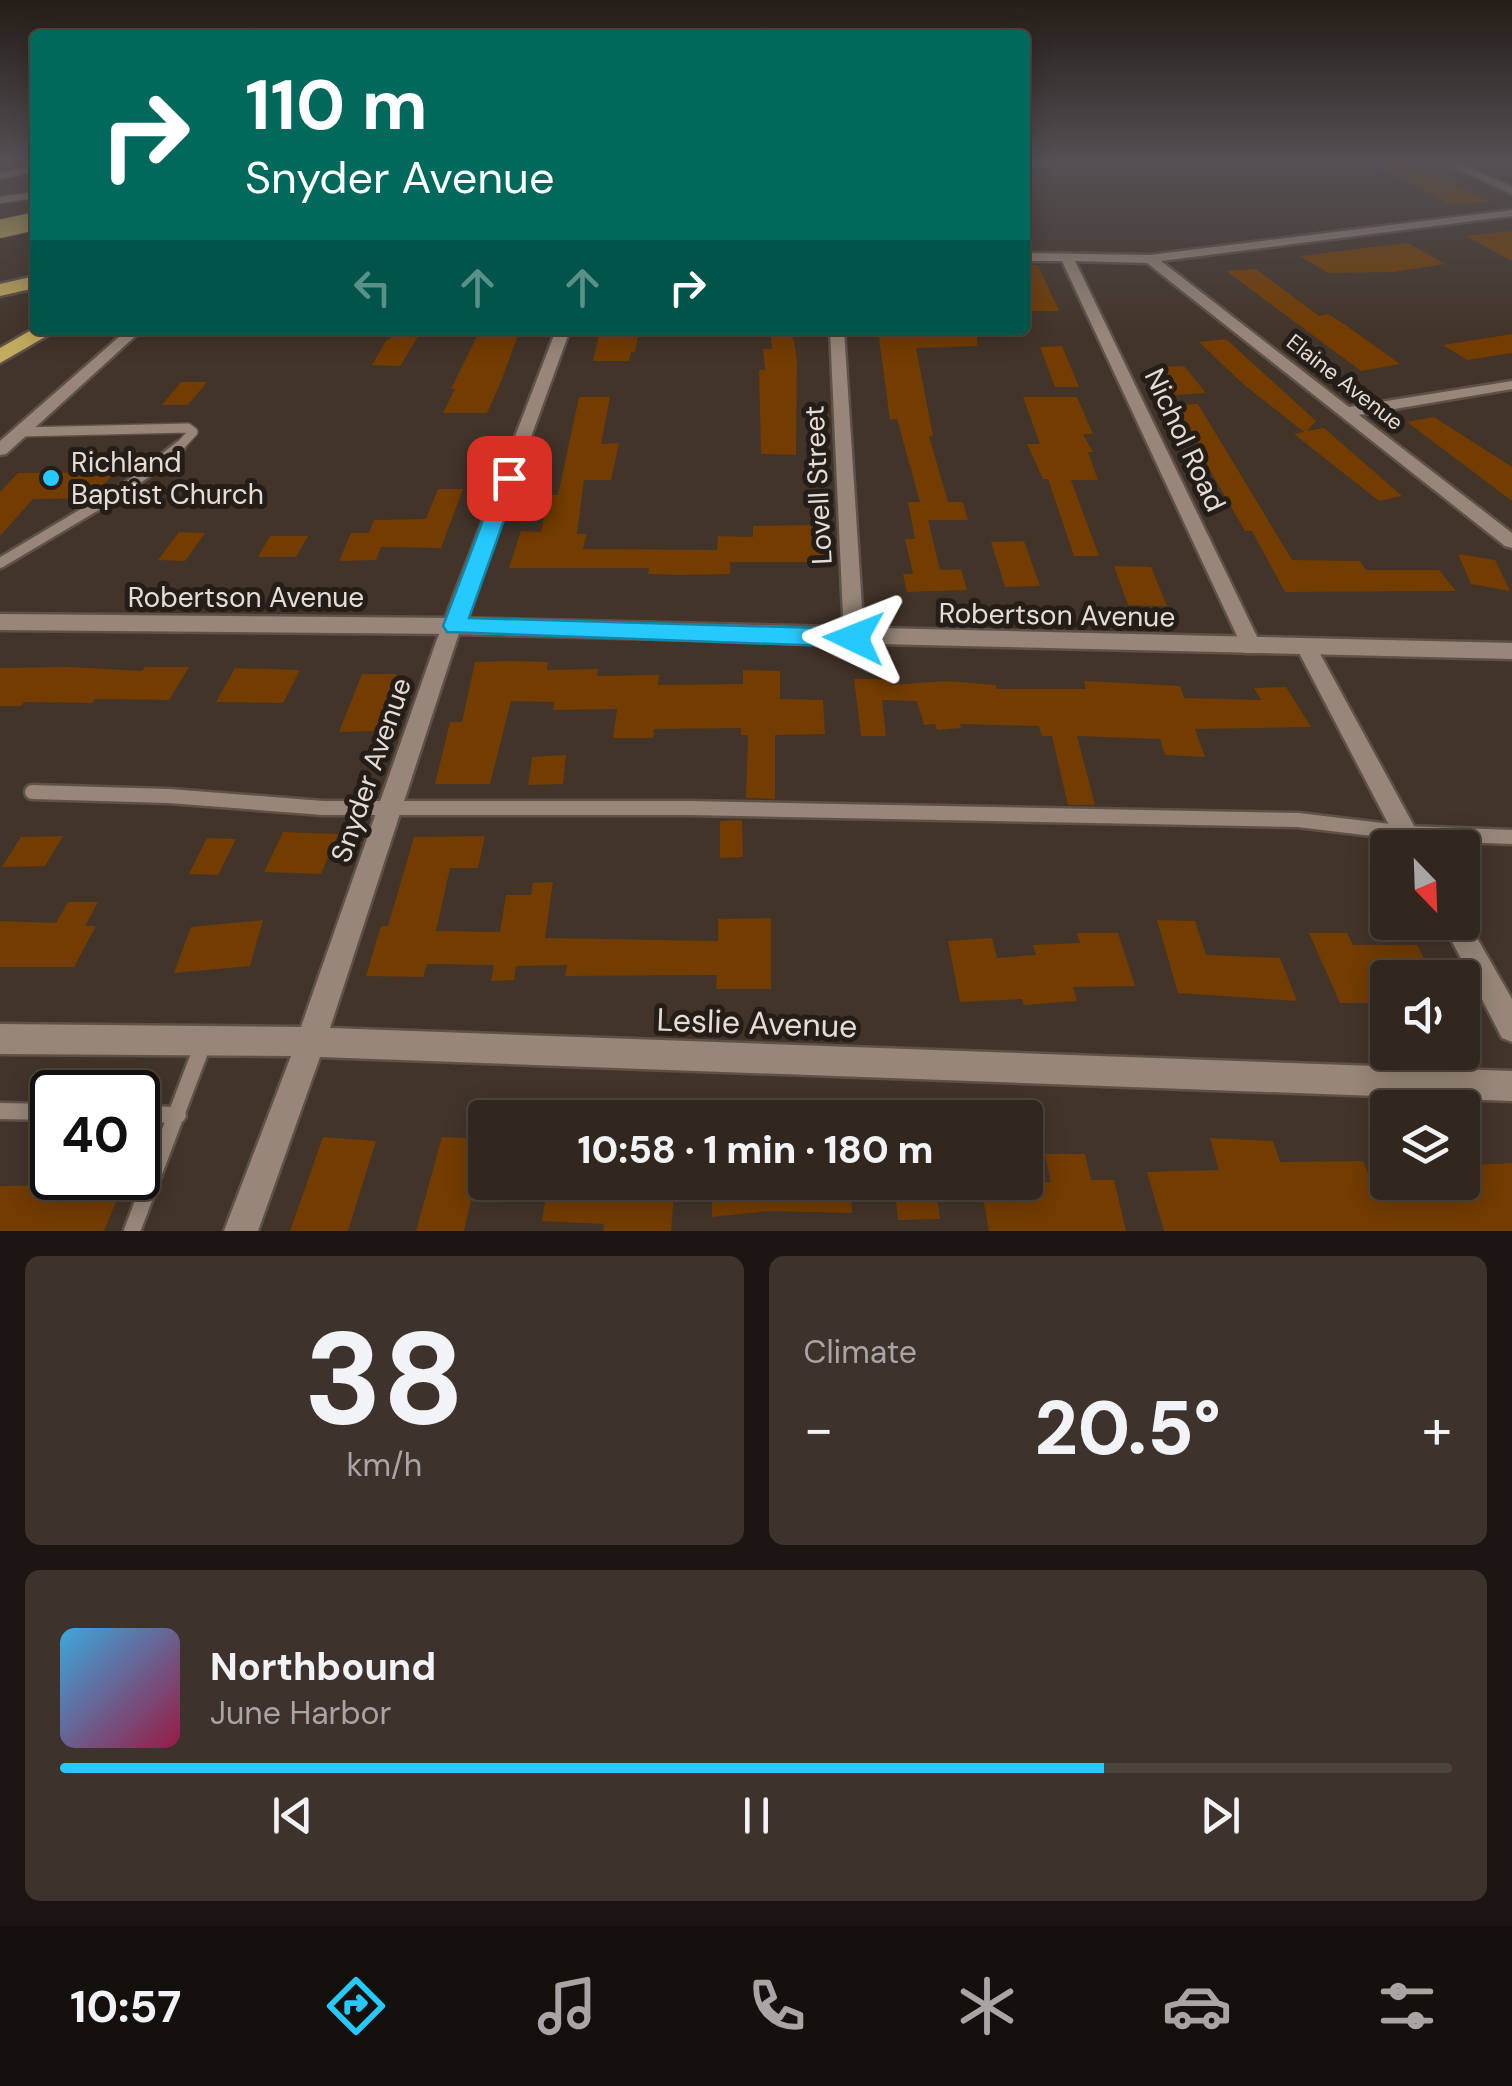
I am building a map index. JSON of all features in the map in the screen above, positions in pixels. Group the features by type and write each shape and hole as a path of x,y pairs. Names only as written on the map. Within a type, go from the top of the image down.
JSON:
{"highway":[{"path":"0,274 30,266"},
{"path":"0,290 30,283"},
{"path":"0,338 30,326"},
{"path":"0,357 38,335"}],"street":[{"path":"1030,257 1150,259 1461,219"},
{"name":"Nichol Road","path":"1068,258 1252,646"},
{"name":"Elaine Avenue","path":"1150,259 1512,542"},
{"path":"0,450 129,335"},
{"name":"Snyder Avenue","path":"241,1231 561,335"},
{"name":"Lovell Street","path":"837,335 854,638"},
{"path":"1346,412 1512,385"},
{"name":"Robertson Avenue","path":"0,622 455,626 1512,651"},
{"path":"1306,647 1405,830"},
{"path":"1465,940 1512,1028"},
{"name":"Leslie Avenue","path":"0,1039 311,1042 1512,1086"}],"lane":[{"path":"0,563 33,537 162,465 192,432 188,428 20,432"},
{"path":"32,792 169,796 322,808 690,808 1298,820 1370,833"},
{"path":"1480,838 1512,837"},
{"path":"132,1231 204,1040"},
{"path":"0,1110 30,1111"},
{"path":"160,1114 178,1114"}],"building":[{"path":"1512,231 1512,261 1466,236"},
{"path":"1408,243 1445,264 1393,272 1328,273 1300,256"},
{"path":"1030,265 1038,265 1059,311 1030,311"},
{"path":"1256,269 1319,316 1328,314 1400,364 1361,371 1226,271"},
{"path":"1512,334 1512,353 1467,360 1443,345"},
{"path":"395,335 419,335 400,366 372,365 386,341"},
{"path":"478,335 518,336 487,413 443,413 455,389 451,389"},
{"path":"599,335 638,335 629,361 593,361"},
{"path":"771,335 793,335 797,360 796,455 761,454 759,370 765,370 763,349 772,349"},
{"path":"879,335 977,335 977,346 916,348 933,436 929,436 948,502 963,502 968,520 928,520 940,570 961,569 967,590 907,592 903,574 913,574 905,539 915,539 908,502 920,502 897,419 890,420"},
{"path":"1226,339 1316,421 1307,431 1324,428 1402,496 1379,501 1294,434 1304,432 1243,384 1199,342"},
{"path":"1062,346 1079,387 1055,387 1040,347"},
{"path":"1184,366 1206,393 1175,395 1154,367"},
{"path":"181,382 207,382 188,405 162,405"},
{"path":"579,397 610,397 601,444 619,443 611,480 584,480 577,534 587,534 583,549 717,550 718,536 753,537 753,526 822,525 824,562 730,562 730,574 679,575 648,574 649,568 509,568 521,531 541,532 548,495 558,495"},
{"path":"1023,397 1077,397 1093,434 1083,434 1093,452 1088,452 1098,480 1071,480 1099,556 1074,556 1048,479 1043,479 1027,444 1040,444"},
{"path":"1198,404 1292,560 1360,561 1366,570 1439,570 1456,591 1285,592 1252,531 1245,531 1172,405"},
{"path":"1434,417 1512,467 1512,501 1407,422"},
{"path":"115,472 92,498 33,499 0,536 0,492 18,473"},
{"path":"438,489 463,489 441,548 381,547 376,560 339,561 351,533 369,533 374,520 426,519"},
{"path":"179,532 205,533 185,561 158,560"},
{"path":"270,536 308,536 296,557 258,557"},
{"path":"1024,541 1040,586 1005,587 991,542"},
{"path":"1458,554 1495,560 1510,591 1471,584"},
{"path":"1114,566 1151,567 1167,606 1128,605"},
{"path":"475,662 548,662 547,670 598,669 597,676 659,675 658,685 743,684 743,670 780,671 780,699 823,700 825,734 775,735 775,799 746,798 748,735 741,735 741,728 654,729 653,738 613,738 617,709 553,710 554,702 511,701 490,784 435,784 450,722 462,722"},
{"path":"145,667 189,667 169,700 95,699 92,703 24,702 21,706 0,706 0,668 142,671"},
{"path":"235,668 300,670 283,703 216,702"},
{"path":"362,674 397,674 376,731 339,732"},
{"path":"854,679 890,679 891,685 947,681 996,685 997,689 1086,689 1084,681 1108,682 1180,686 1184,698 1261,700 1254,688 1286,687 1311,727 1195,729 1205,757 1165,755 1160,739 1077,736 1095,805 1068,805 1052,736 1042,736 1039,726 960,724 961,728 937,730 935,724 924,725 917,701 882,700 886,736 861,736"},
{"path":"566,755 563,784 528,785 532,757"},
{"path":"742,820 743,857 720,858 720,821"},
{"path":"283,832 338,834 321,874 264,872"},
{"path":"63,836 45,866 2,867 21,837"},
{"path":"485,836 478,868 450,868 436,931 500,932 506,895 531,895 533,883 553,882 545,938 718,941 718,919 771,918 771,989 716,989 717,975 565,976 567,965 516,966 514,980 491,981 494,965 427,964 423,977 366,976 381,926 388,926 414,837"},
{"path":"207,838 236,839 218,875 189,874"},
{"path":"68,902 98,902 85,926 96,926 74,967 0,967 0,921 56,923"},
{"path":"263,920 250,966 174,973 191,927"},
{"path":"1157,920 1195,921 1206,955 1280,958 1297,1001 1178,993"},
{"path":"1077,933 1118,933 1135,986 1073,987 1077,1001 1024,1005 1022,999 960,1002 948,941 992,938 997,958 1036,955 1033,945 1080,943"},
{"path":"1309,933 1347,933 1353,945 1417,945 1425,960 1370,960 1370,1003 1340,1003"},
{"path":"323,1137 376,1141 348,1231 290,1231"},
{"path":"442,1137 468,1138 468,1200 471,1200 464,1231 416,1231"},
{"path":"1210,1138 1273,1141 1280,1162 1363,1161 1370,1177 1370,1200 1480,1200 1480,1165 1512,1163 1512,1231 1164,1231 1147,1172 1219,1170"},
{"path":"1045,1154 1085,1154 1091,1180 1114,1180 1126,1231 989,1231 983,1200 1043,1200 1043,1182 1051,1182"},
{"path":"0,1186 30,1186 30,1200 117,1200 104,1231 0,1231"},
{"path":"545,1200 674,1200 671,1231 603,1231 604,1224 542,1221"},
{"path":"712,1200 851,1200 852,1213 769,1211 712,1217"},
{"path":"896,1200 937,1200 940,1219 898,1220"}],"place":[{"name":"Richland Baptist Church","path":"51,478"}],"route":[{"path":"509,478 455,626 854,638"}]}
